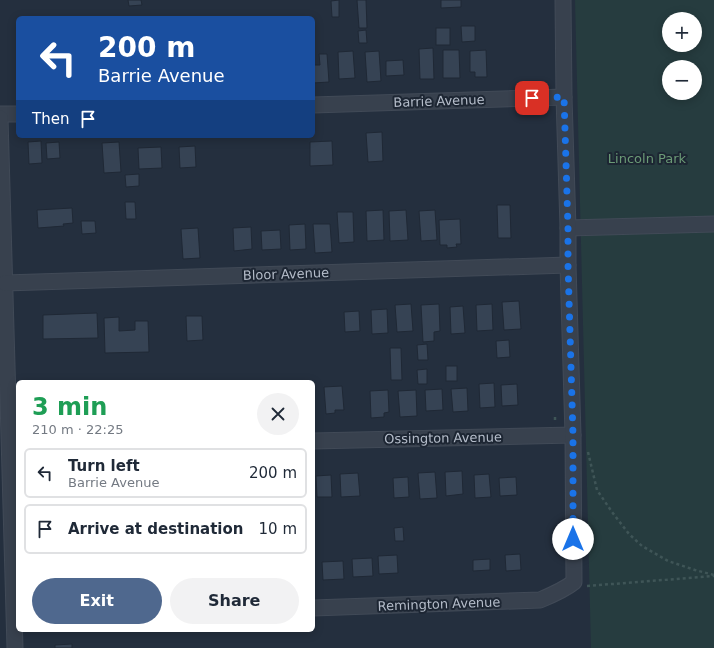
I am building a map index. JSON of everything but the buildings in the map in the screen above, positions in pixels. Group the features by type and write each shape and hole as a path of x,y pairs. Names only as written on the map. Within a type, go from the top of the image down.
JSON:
{"street":[{"path":"563,0 564,97 573,435 568,586"},
{"name":"Barrie Avenue","path":"315,105 564,97"},
{"path":"0,114 16,114"},
{"path":"0,118 5,283 3,336 14,449 5,502 16,617 15,648"},
{"path":"568,228 714,224"},
{"name":"Bloor Avenue","path":"5,283 568,265"},
{"name":"Ossington Avenue","path":"315,441 573,435"},
{"name":"Remington Avenue","path":"315,608 540,600 554,595 568,586"}],"path":[{"path":"555,417 555,435"},
{"path":"573,452 589,452 597,490 628,534 642,546 668,561 714,575"},
{"path":"568,586 579,587 714,575"}],"green space":[{"name":"Lincoln Park","path":"575,0 714,0 714,648 591,648"}],"route":[{"path":"532,98 564,97 573,435 573,539"}]}
